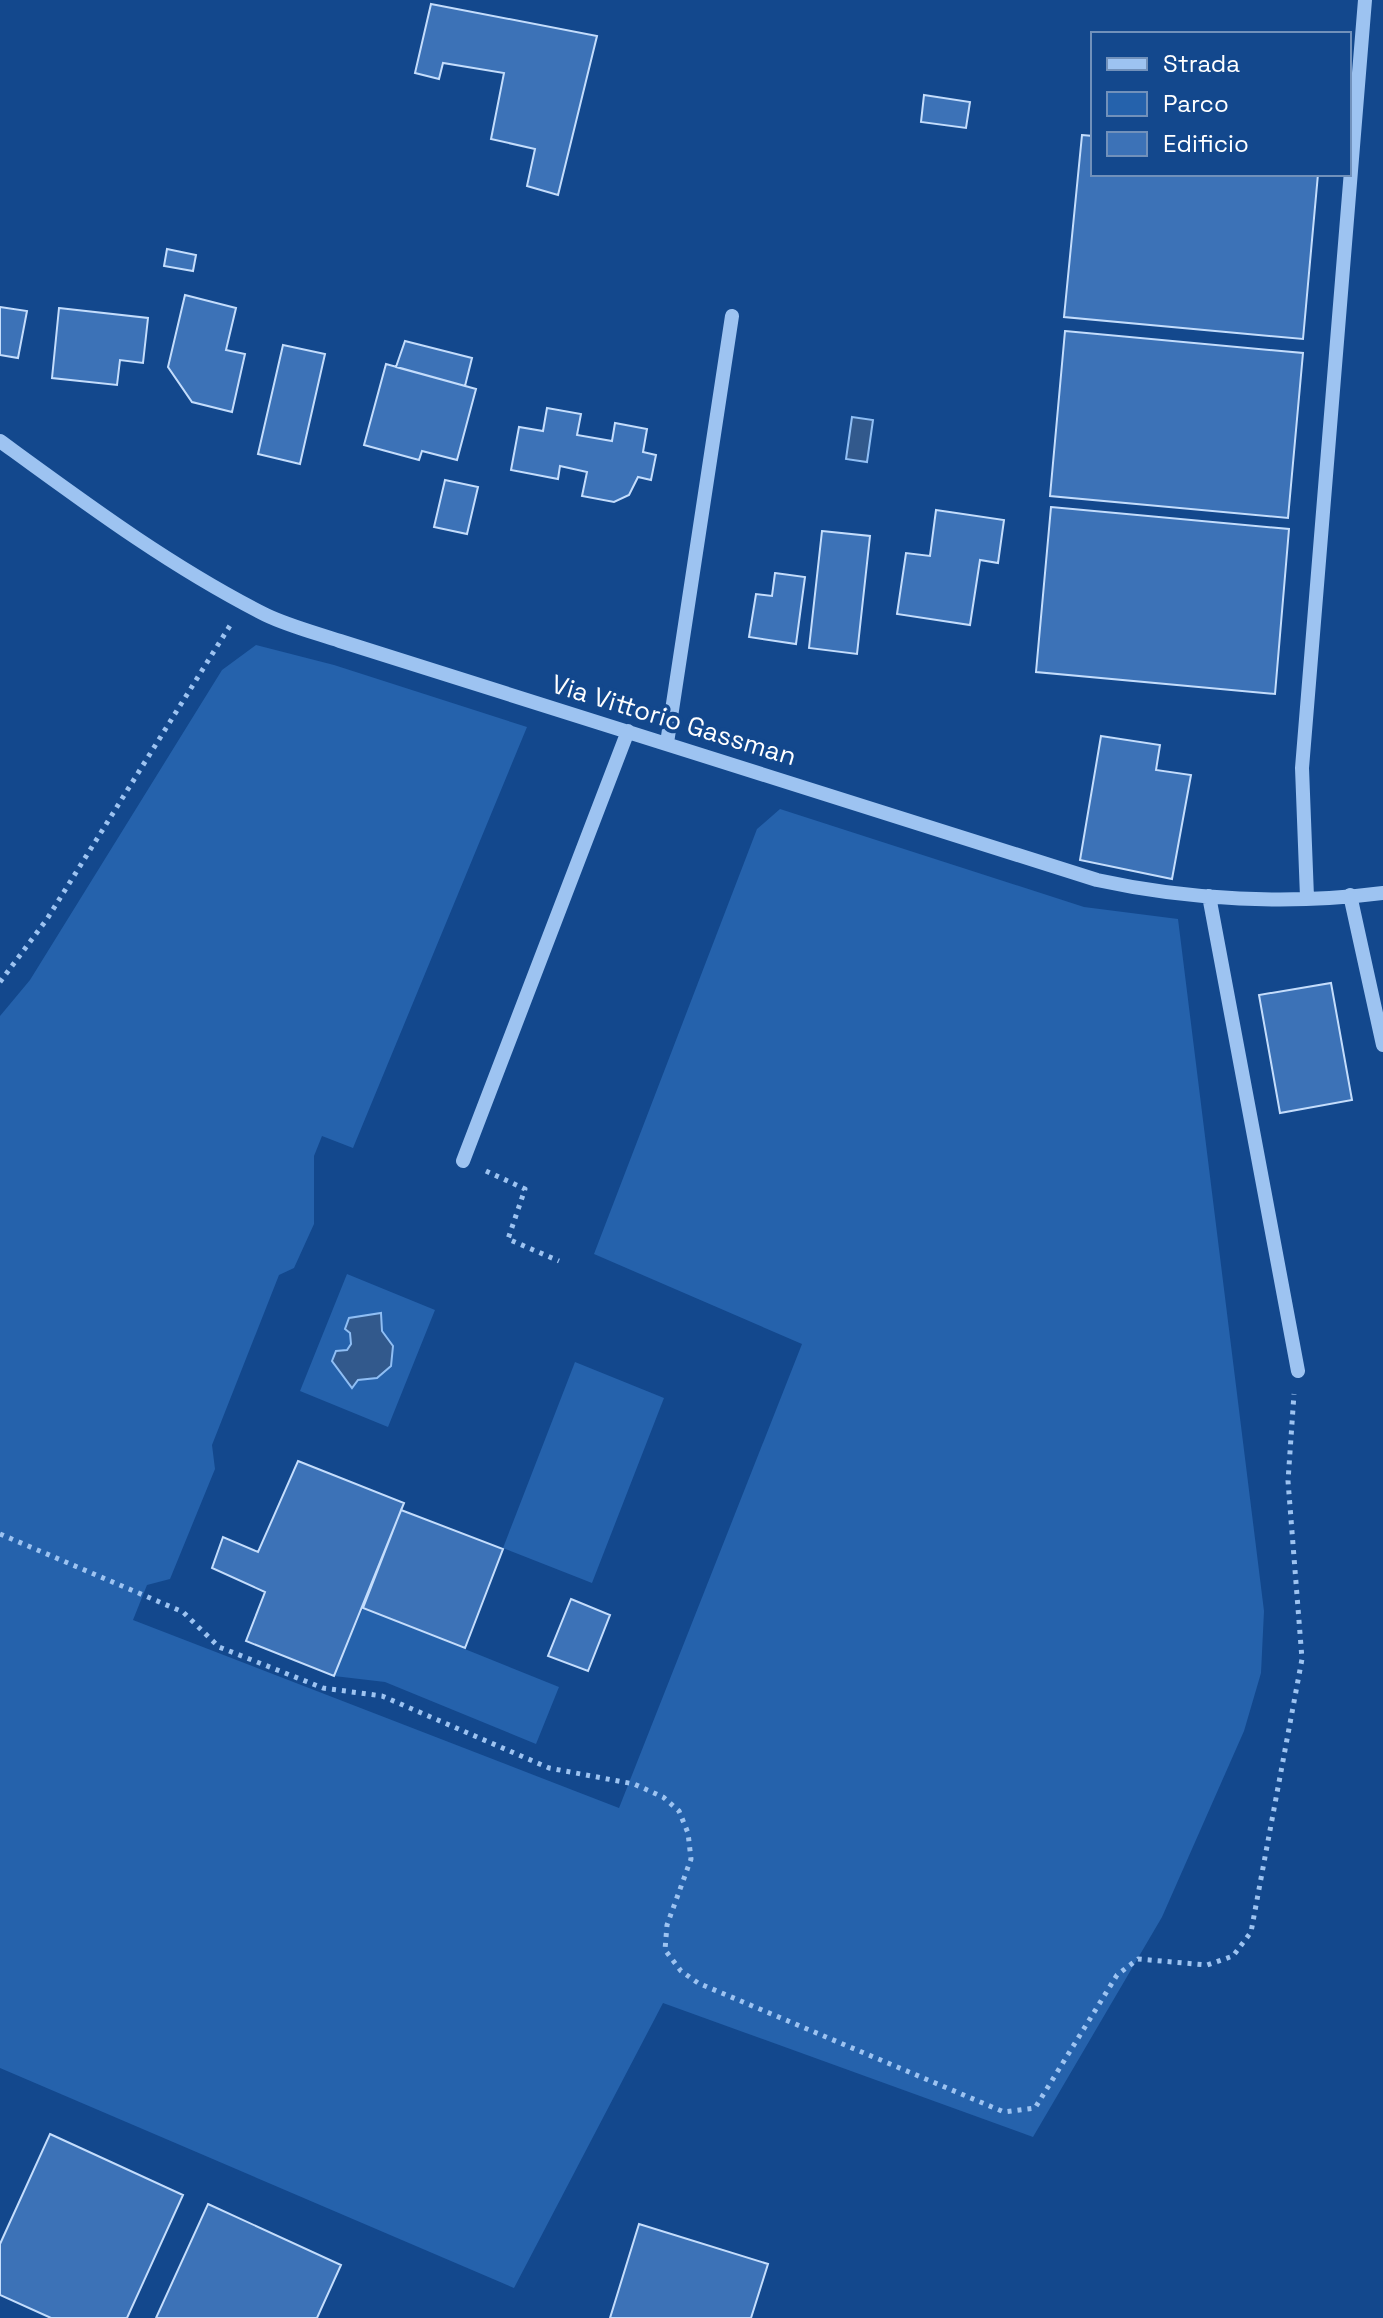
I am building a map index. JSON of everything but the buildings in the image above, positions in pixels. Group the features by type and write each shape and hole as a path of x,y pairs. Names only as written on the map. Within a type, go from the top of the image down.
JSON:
{"street":[{"path":"1351,171 1365,0"},
{"path":"1307,897 1302,768 1351,176"},
{"path":"667,743 732,316"},
{"name":"Via Vittorio Gassman","path":"0,441 135,537 245,603 268,616 340,641 1097,880 1143,890 1209,896 1307,897 1383,893"},
{"path":"463,1161 628,731"},
{"path":"1350,895 1383,1045"},
{"path":"1209,896 1298,1371"}],"path":[{"path":"0,982 47,919 139,767 245,603"},
{"path":"463,1161 525,1189 508,1239 559,1261"},
{"path":"0,1534 183,1612 219,1647 323,1688 382,1696 549,1768 634,1784 663,1797 679,1811 688,1833 691,1859 667,1925 665,1950 681,1971 698,1983 1004,2112 1021,2113 1035,2108 1117,1975 1138,1959 1207,1965 1233,1956 1251,1932 1302,1659 1288,1481 1298,1371"}],"green space":[{"path":"256,645 334,665 527,727 353,1148 322,1136 314,1156 314,1224 294,1268 279,1275 212,1445 215,1469 170,1579 147,1585 133,1620 619,1808 802,1344 594,1254 757,829 780,809 1084,907 1178,919 1264,1611 1261,1673 1244,1731 1162,1917 1033,2137 663,2003 514,2288 0,2068 0,1016 30,980 222,670"},
{"path":"347,1274 435,1310 388,1427 300,1391"},
{"path":"575,1362 664,1398 592,1583 503,1548"},
{"path":"363,1608 559,1687 536,1744 385,1682 334,1676"}],"shaded area":[{"path":"852,417 873,420 867,462 846,459"},
{"path":"381,1313 382,1331 393,1346 391,1366 377,1378 358,1380 352,1388 332,1361 336,1351 347,1350 351,1344 350,1333 345,1329 349,1318"}]}
